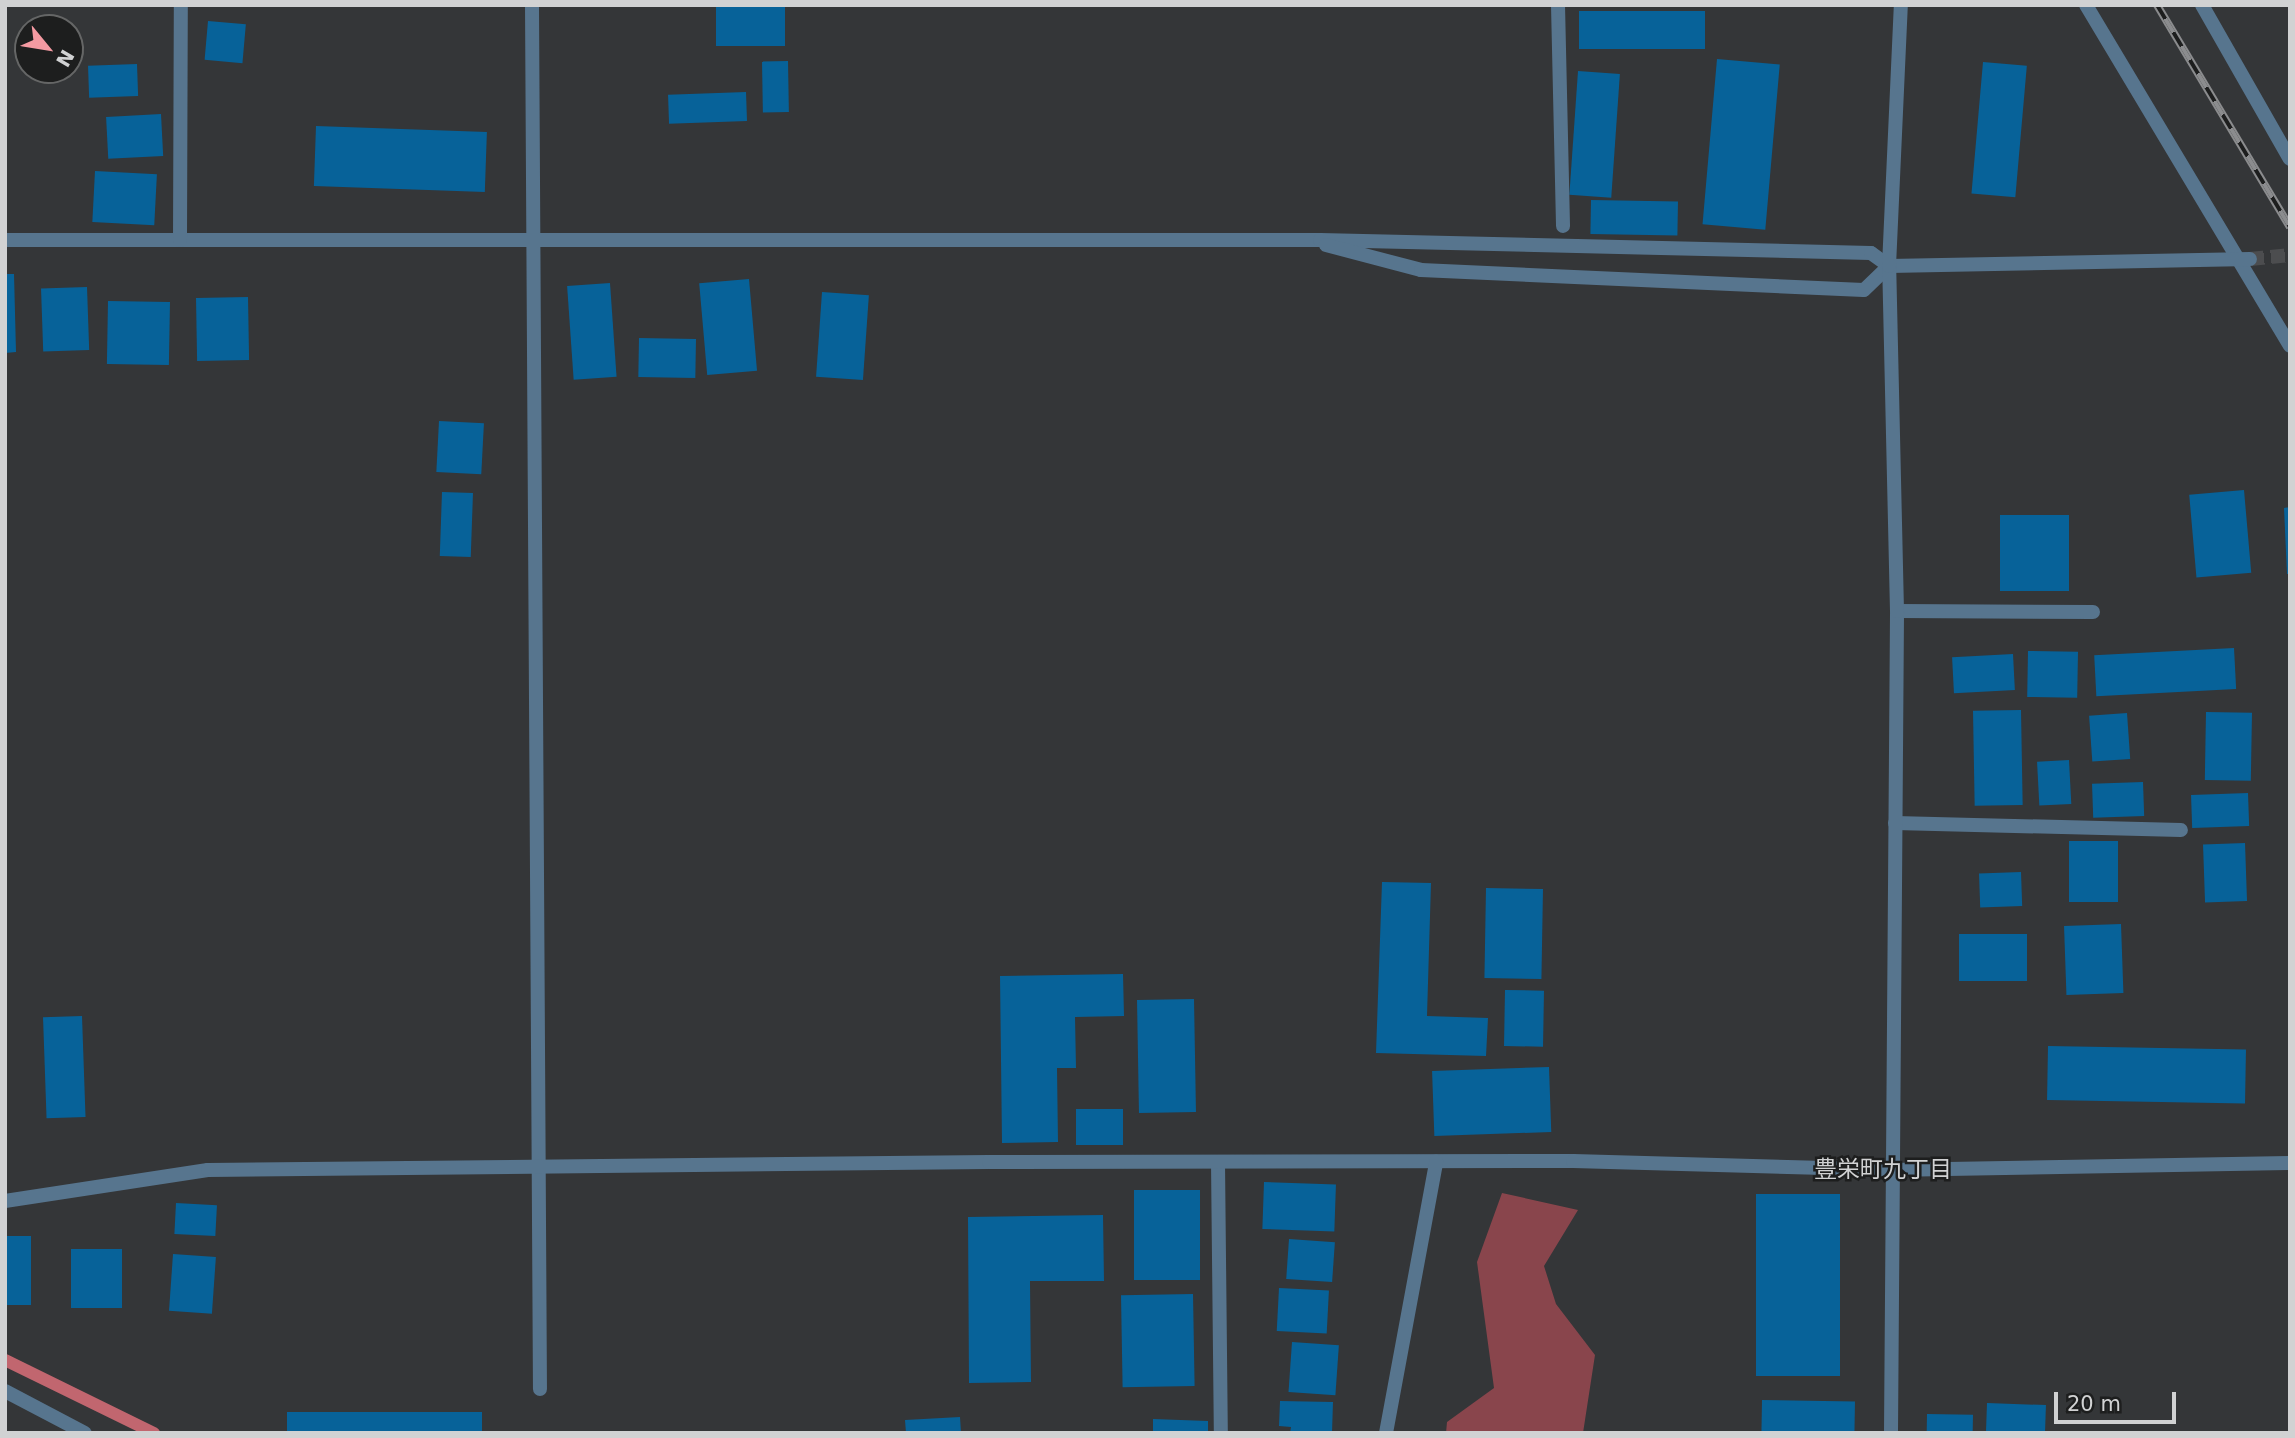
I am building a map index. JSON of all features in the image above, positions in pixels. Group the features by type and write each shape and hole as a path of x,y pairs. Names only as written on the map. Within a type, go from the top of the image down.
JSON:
{"street":[{"path":"180,240 181,5"},
{"path":"532,5 537,241 537,1167 540,1389"},
{"path":"1558,5 1563,226"},
{"path":"1891,1433 1890,1170 1897,611 1889,266 1901,5"},
{"path":"2086,5 2244,259 2290,346"},
{"path":"2202,5 2290,159"},
{"path":"5,240 1317,240 1871,253 1889,266 2244,259"},
{"path":"1317,240 1358,257 1421,270 1850,290 1864,290 1889,266"},
{"path":"1897,611 2093,612"},
{"path":"1895,822 2181,830"},
{"path":"5,1201 208,1170 1573,1161 1890,1170 2290,1163"},
{"path":"1218,1162 1221,1433"},
{"path":"1386,1433 1436,1162"},
{"path":"5,1391 85,1433"}],"shaded area":[{"path":"1502,1193 1578,1210 1544,1266 1556,1304 1595,1355 1583,1433 1446,1433 1447,1422 1494,1388 1477,1262"}],"building":[{"path":"716,5 785,5 785,46 716,46"},
{"path":"1579,11 1705,11 1705,49 1579,49"},
{"path":"208,21 246,24 242,63 205,60"},
{"path":"1717,59 1780,64 1765,230 1703,224"},
{"path":"762,61 788,61 789,112 763,112"},
{"path":"1983,62 2027,66 2015,197 1971,193"},
{"path":"137,64 138,96 89,98 88,66"},
{"path":"1578,71 1620,74 1611,198 1569,195"},
{"path":"746,92 747,121 669,124 668,95"},
{"path":"161,114 163,156 108,159 106,117"},
{"path":"316,126 487,132 485,192 314,186"},
{"path":"95,171 157,174 154,225 92,222"},
{"path":"1591,200 1678,202 1677,236 1590,234"},
{"path":"5,274 14,274 16,352 5,353"},
{"path":"749,279 757,371 707,375 699,283"},
{"path":"610,283 617,377 574,380 567,286"},
{"path":"87,287 89,350 43,352 41,289"},
{"path":"822,292 869,295 863,380 816,377"},
{"path":"248,297 249,360 197,361 196,298"},
{"path":"108,301 170,302 169,365 107,364"},
{"path":"639,338 696,339 695,378 638,377"},
{"path":"439,421 484,423 481,474 436,472"},
{"path":"2244,490 2251,573 2196,577 2189,495"},
{"path":"442,492 473,493 471,557 440,556"},
{"path":"2290,507 2290,574 2287,574 2284,508"},
{"path":"2000,515 2069,515 2069,591 2000,591"},
{"path":"2234,648 2236,689 2096,696 2094,655"},
{"path":"2028,651 2078,652 2077,698 2027,697"},
{"path":"2013,654 2015,690 1954,693 1952,657"},
{"path":"2021,710 2023,805 1975,806 1973,711"},
{"path":"2206,712 2252,713 2251,781 2205,780"},
{"path":"2127,713 2130,759 2092,762 2089,716"},
{"path":"2069,760 2071,804 2039,806 2037,762"},
{"path":"2143,782 2144,816 2093,818 2092,784"},
{"path":"2248,793 2249,826 2192,828 2191,795"},
{"path":"2069,841 2118,841 2118,902 2069,902"},
{"path":"2245,843 2247,901 2205,902 2203,844"},
{"path":"2021,872 2022,906 1980,907 1979,873"},
{"path":"1382,882 1431,883 1427,1016 1488,1018 1486,1056 1376,1053"},
{"path":"1486,888 1543,889 1541,979 1484,978"},
{"path":"2121,924 2123,993 2066,995 2064,926"},
{"path":"1959,934 2027,934 2027,981 1959,981"},
{"path":"1123,974 1124,1016 1075,1017 1076,1068 1057,1068 1058,1142 1002,1143 1000,976"},
{"path":"1505,990 1544,991 1543,1047 1504,1046"},
{"path":"1194,999 1196,1112 1139,1113 1137,1000"},
{"path":"82,1016 86,1117 47,1118 43,1017"},
{"path":"2048,1046 2246,1049 2245,1103 2047,1100"},
{"path":"1549,1067 1551,1132 1434,1136 1432,1071"},
{"path":"1076,1109 1123,1109 1123,1145 1076,1145"},
{"path":"1264,1182 1336,1185 1334,1231 1262,1229"},
{"path":"1134,1190 1200,1190 1200,1280 1134,1280"},
{"path":"1756,1194 1840,1194 1840,1376 1756,1376"},
{"path":"176,1203 217,1205 215,1236 174,1234"},
{"path":"1103,1215 1104,1281 1030,1281 1031,1382 969,1383 968,1217"},
{"path":"5,1236 31,1236 31,1305 5,1305"},
{"path":"1289,1239 1335,1242 1332,1282 1286,1279"},
{"path":"71,1249 122,1249 122,1308 71,1308"},
{"path":"173,1254 216,1257 212,1314 169,1311"},
{"path":"1279,1288 1329,1291 1327,1334 1277,1331"},
{"path":"1193,1294 1195,1386 1123,1387 1121,1295"},
{"path":"1292,1342 1339,1345 1335,1395 1289,1392"},
{"path":"1762,1400 1855,1402 1854,1433 1761,1433"},
{"path":"1280,1401 1333,1402 1332,1433 1290,1433 1291,1427 1279,1426"},
{"path":"1987,1403 2046,1405 2045,1433 1986,1433"},
{"path":"287,1412 482,1412 482,1433 287,1433"},
{"path":"1927,1414 1973,1415 1973,1433 1927,1433"},
{"path":"960,1417 961,1433 906,1433 905,1420"},
{"path":"1153,1419 1208,1421 1208,1433 1153,1433"}],"waterway":[{"path":"5,1360 154,1433"}],"tunnel":[{"path":"2250,259 2290,255"}],"railway":[{"path":"2157,5 2290,227"}],"district":[{"name":"豊栄町九丁目","path":"1883,1169"}]}
